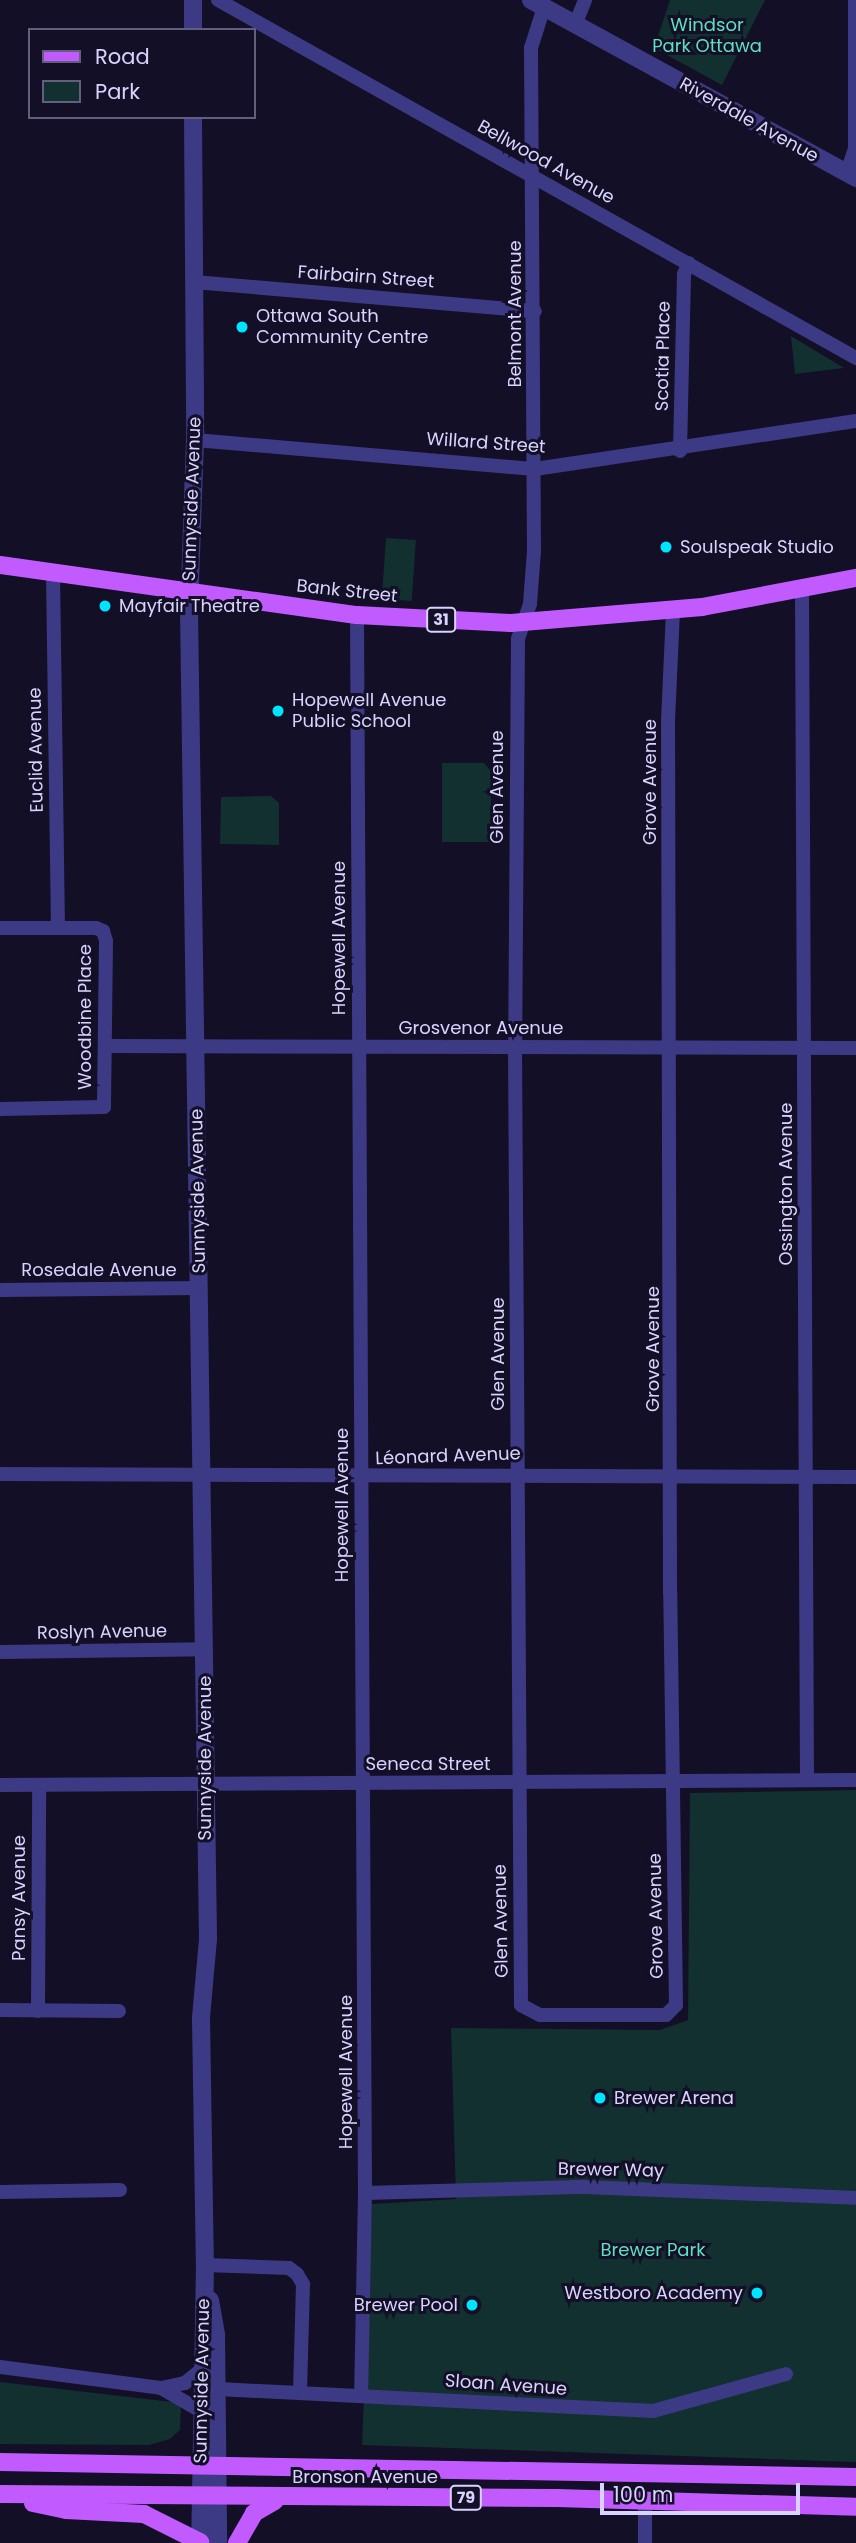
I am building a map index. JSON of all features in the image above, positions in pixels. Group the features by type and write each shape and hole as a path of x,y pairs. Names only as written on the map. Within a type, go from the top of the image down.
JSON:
{"main road":[{"name":"Bank Street","path":"0,565 357,615 525,623 673,611 856,578"},
{"name":"Bronson Avenue","path":"0,2462 856,2477"},
{"name":"Bronson Avenue","path":"0,2495 856,2507"},
{"path":"0,2495 66,2510 144,2514 200,2543"},
{"path":"237,2543 258,2509 286,2499"}],"street":[{"path":"193,0 193,28"},
{"name":"Bellwood Avenue","path":"218,0 856,358"},
{"path":"575,25 585,0"},
{"path":"851,175 855,148 855,0"},
{"name":"Belmont Avenue","path":"525,623 534,566 535,310 531,48 538,4"},
{"name":"Riverdale Avenue","path":"538,4 851,175"},
{"name":"Sunnyside Avenue","path":"193,119 195,440 190,592 205,1649 205,2265 201,2411 210,2464"},
{"name":"Scotia Place","path":"680,451 684,274 689,263"},
{"name":"Fairbairn Street","path":"194,282 535,310"},
{"name":"Willard Street","path":"195,440 535,469 680,451 856,421"},
{"name":"Euclid Avenue","path":"53,572 58,928"},
{"name":"Ossington Avenue","path":"802,588 807,1779"},
{"name":"Grove Avenue","path":"599,2015 666,2015 676,2005 668,721 673,611"},
{"name":"Hopewell Avenue","path":"357,615 362,1478 360,1784 365,2193 361,2395"},
{"name":"Glen Avenue","path":"525,623 518,638 517,662 515,1047 517,1783 521,2005 540,2015 599,2015"},
{"path":"0,928 58,928"},
{"name":"Woodbine Place","path":"0,1109 104,1107 106,1046 103,931 58,928"},
{"name":"Grosvenor Avenue","path":"106,1046 196,1049 856,1048"},
{"name":"Rosedale Avenue","path":"0,1290 199,1288"},
{"name":"Léonard Avenue","path":"0,1474 203,1472 362,1478 518,1473 806,1479 856,1477"},
{"name":"Roslyn Avenue","path":"0,1652 205,1649"},
{"name":"Seneca Street","path":"0,1785 856,1780"},
{"name":"Pansy Avenue","path":"38,2011 39,1785"},
{"path":"0,2010 119,2011"},
{"name":"Brewer Way","path":"365,2193 585,2187 856,2198"},
{"path":"0,2192 120,2190"},
{"path":"205,2265 289,2269 297,2274 303,2284 300,2393"},
{"name":"Sunnyside Avenue","path":"200,2543 200,2497 210,2464 218,2389 216,2335 205,2265"},
{"path":"0,2367 161,2388 185,2383 201,2370"},
{"name":"Sloan Avenue","path":"218,2389 653,2411 786,2374"},
{"path":"161,2388 201,2411"},
{"path":"210,2464 218,2497 218,2543"},
{"path":"645,2502 645,2543"}],"green space":[{"name":"Windsor Park Ottawa","path":"670,0 765,0 722,85 654,48"},
{"path":"791,336 844,368 795,374"},
{"path":"386,538 416,540 412,601 382,599"},
{"path":"442,763 484,763 491,771 491,842 442,842"},
{"path":"271,796 279,803 279,845 220,844 221,797"},
{"name":"Brewer Park","path":"856,1790 856,2462 362,2445 372,2204 456,2199 451,2028 660,2030 688,2020 690,1793"},
{"path":"0,2382 181,2403 180,2430 170,2439 149,2445 0,2444"}],"place":[{"name":"Ottawa South Community Centre","path":"242,327"},
{"name":"Soulspeak Studio","path":"666,547"},
{"name":"Mayfair Theatre","path":"105,606"},
{"name":"Hopewell Avenue Public School","path":"278,711"},
{"name":"Brewer Arena","path":"600,2098"},
{"name":"Westboro Academy","path":"757,2293"},
{"name":"Brewer Pool","path":"472,2305"}]}
